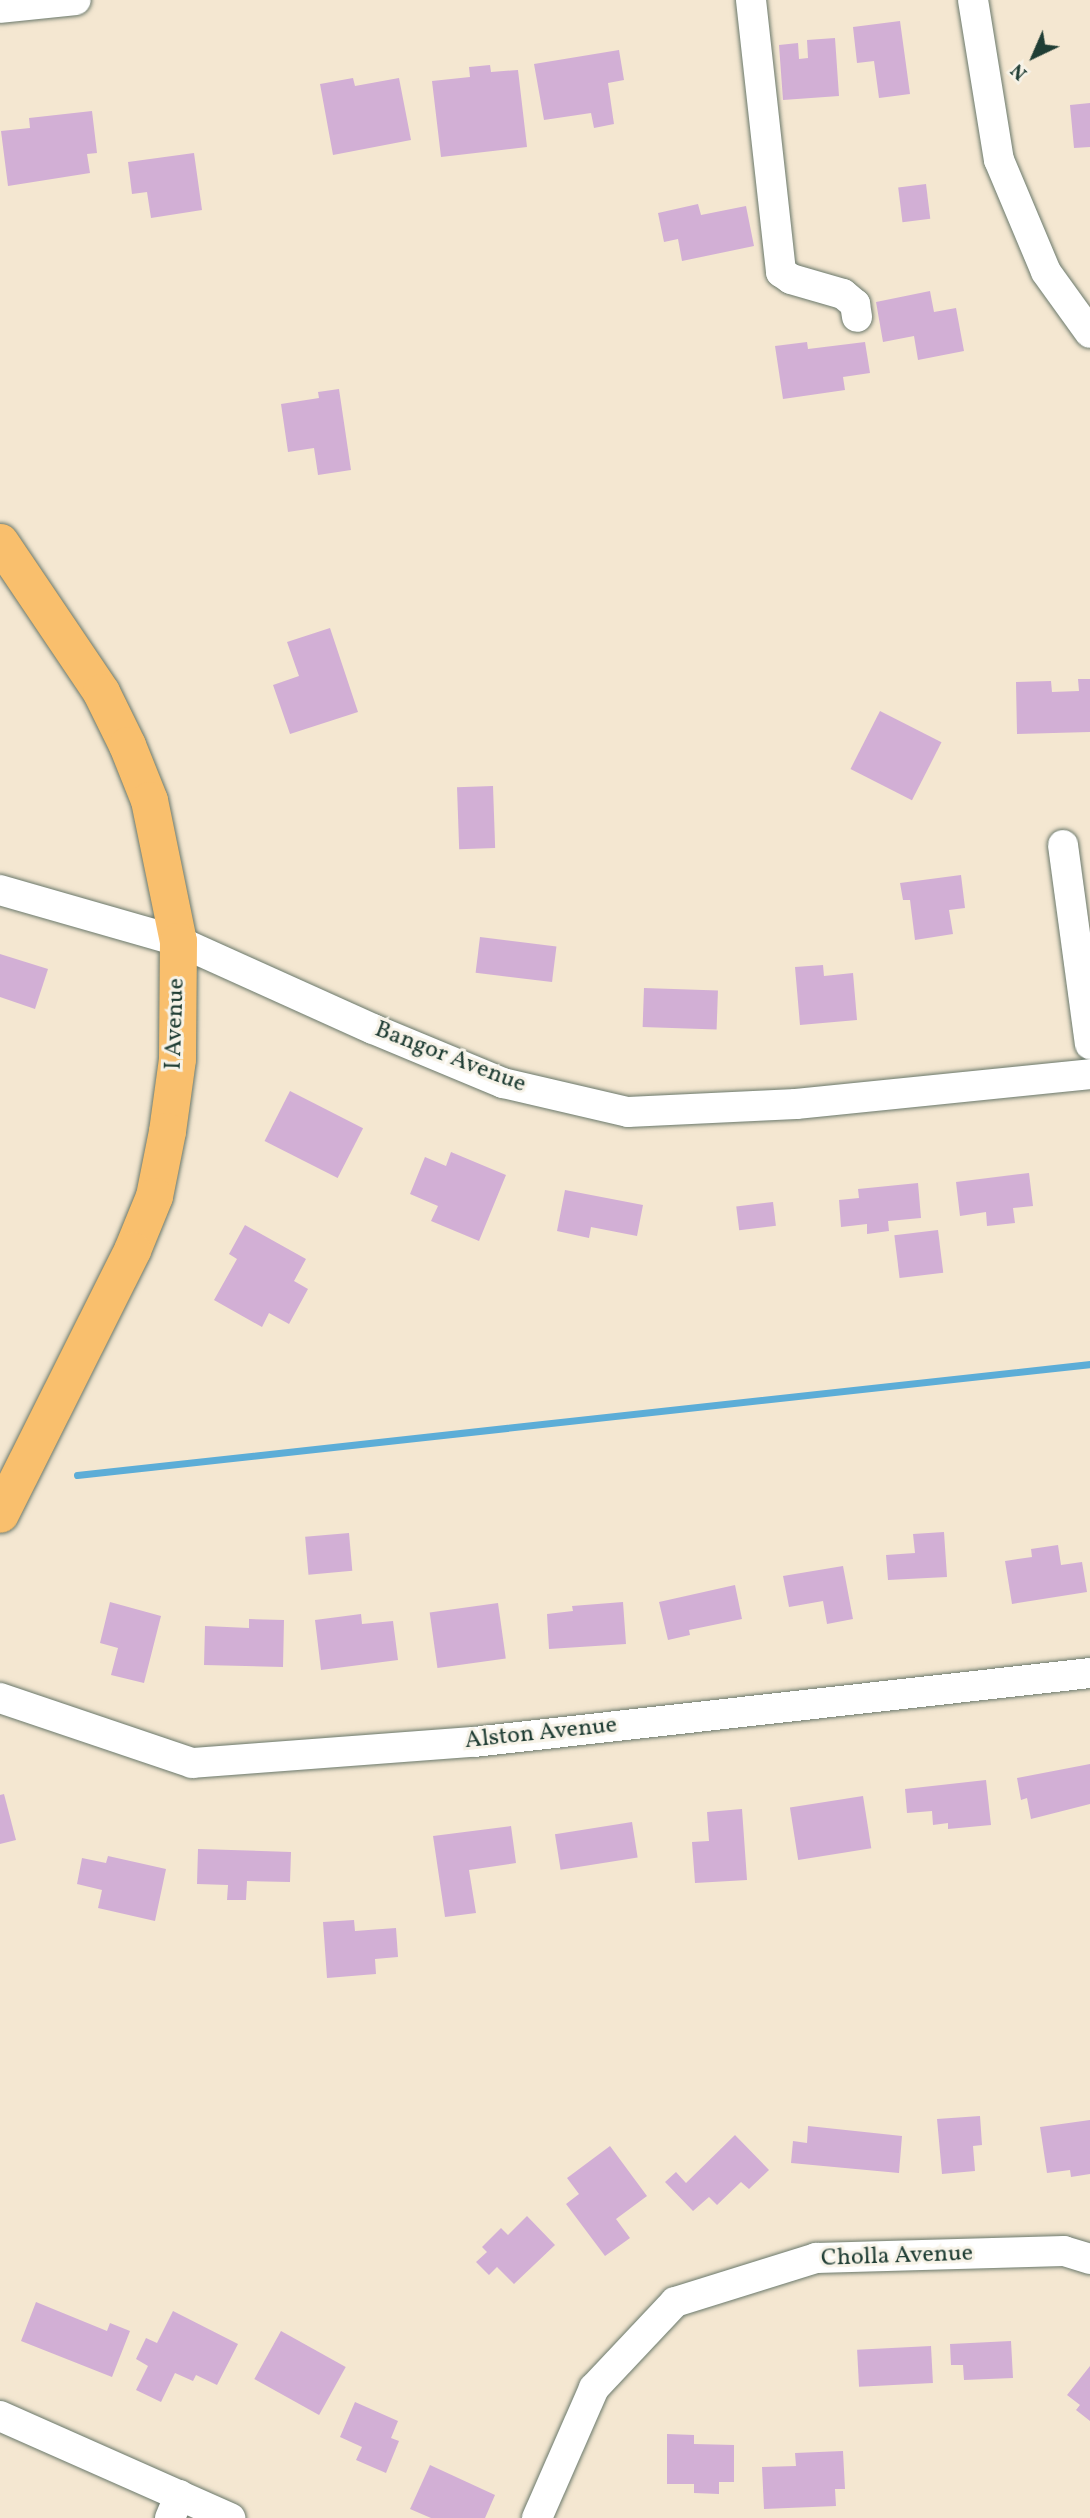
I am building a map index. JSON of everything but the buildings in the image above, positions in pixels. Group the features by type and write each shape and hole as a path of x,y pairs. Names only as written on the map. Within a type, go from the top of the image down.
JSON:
{"main road":[{"name":"I Avenue","path":"0,542 101,692 127,746 149,800 178,941 177,1059 154,1196 132,1250 0,1514"}],"street":[{"path":"0,8 76,0"},
{"path":"751,0 781,272 791,279 843,294 855,304 857,317"},
{"path":"973,0 999,160 1046,272 1090,333"},
{"path":"1063,845 1090,1044"},
{"name":"Bangor Avenue","path":"0,890 178,941 373,1029 503,1083 628,1112 796,1104 1090,1074"},
{"name":"Alston Avenue","path":"0,1698 192,1763 474,1742 1090,1673"},
{"name":"Cholla Avenue","path":"537,2518 594,2388 675,2302 817,2258 1064,2251 1090,2259"},
{"path":"0,2416 175,2506 230,2518"}],"waterway":[{"path":"77,1475 1090,1364"}]}
